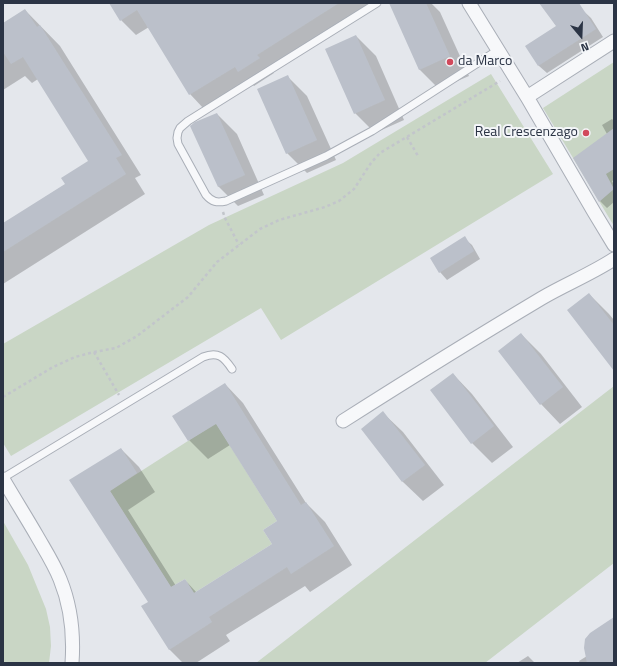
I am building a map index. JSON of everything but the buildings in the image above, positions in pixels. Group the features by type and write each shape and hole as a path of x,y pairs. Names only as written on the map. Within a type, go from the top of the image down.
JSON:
{"street":[{"path":"469,3 527,97 614,245"},
{"path":"527,97 614,41"},
{"path":"343,421 543,297 614,259"},
{"path":"3,478 60,579 68,602 72,626 72,663"}],"lane":[{"path":"377,3 188,121 180,128 177,138 180,148 206,195 211,200 221,202 230,199 348,144 498,50"},
{"path":"3,478 203,357 213,354 218,355 226,360 232,369"}],"path":[{"path":"3,397 53,366 76,357 116,348 137,336 188,297 217,262 260,229 279,220 325,207 339,201 354,188 371,163 380,153 500,82"},
{"path":"407,137 418,156"},
{"path":"221,202 225,218 239,245"},
{"path":"94,352 118,392"}],"green space":[{"name":"Real Crescenzago","path":"614,62 614,226 543,108"},
{"path":"491,74 553,174 281,340 261,308 11,456 3,443 3,344 209,225 343,163"},
{"path":"614,386 614,563 485,663 256,663"},
{"path":"216,423 277,521 263,530 272,544 194,593 185,579 171,587 110,491"},
{"path":"3,521 28,565 46,609 50,627 51,646 49,663 3,663"}],"place":[{"name":"da Marco","path":"450,62"},
{"name":"Real Crescenzago","path":"586,133"}]}
